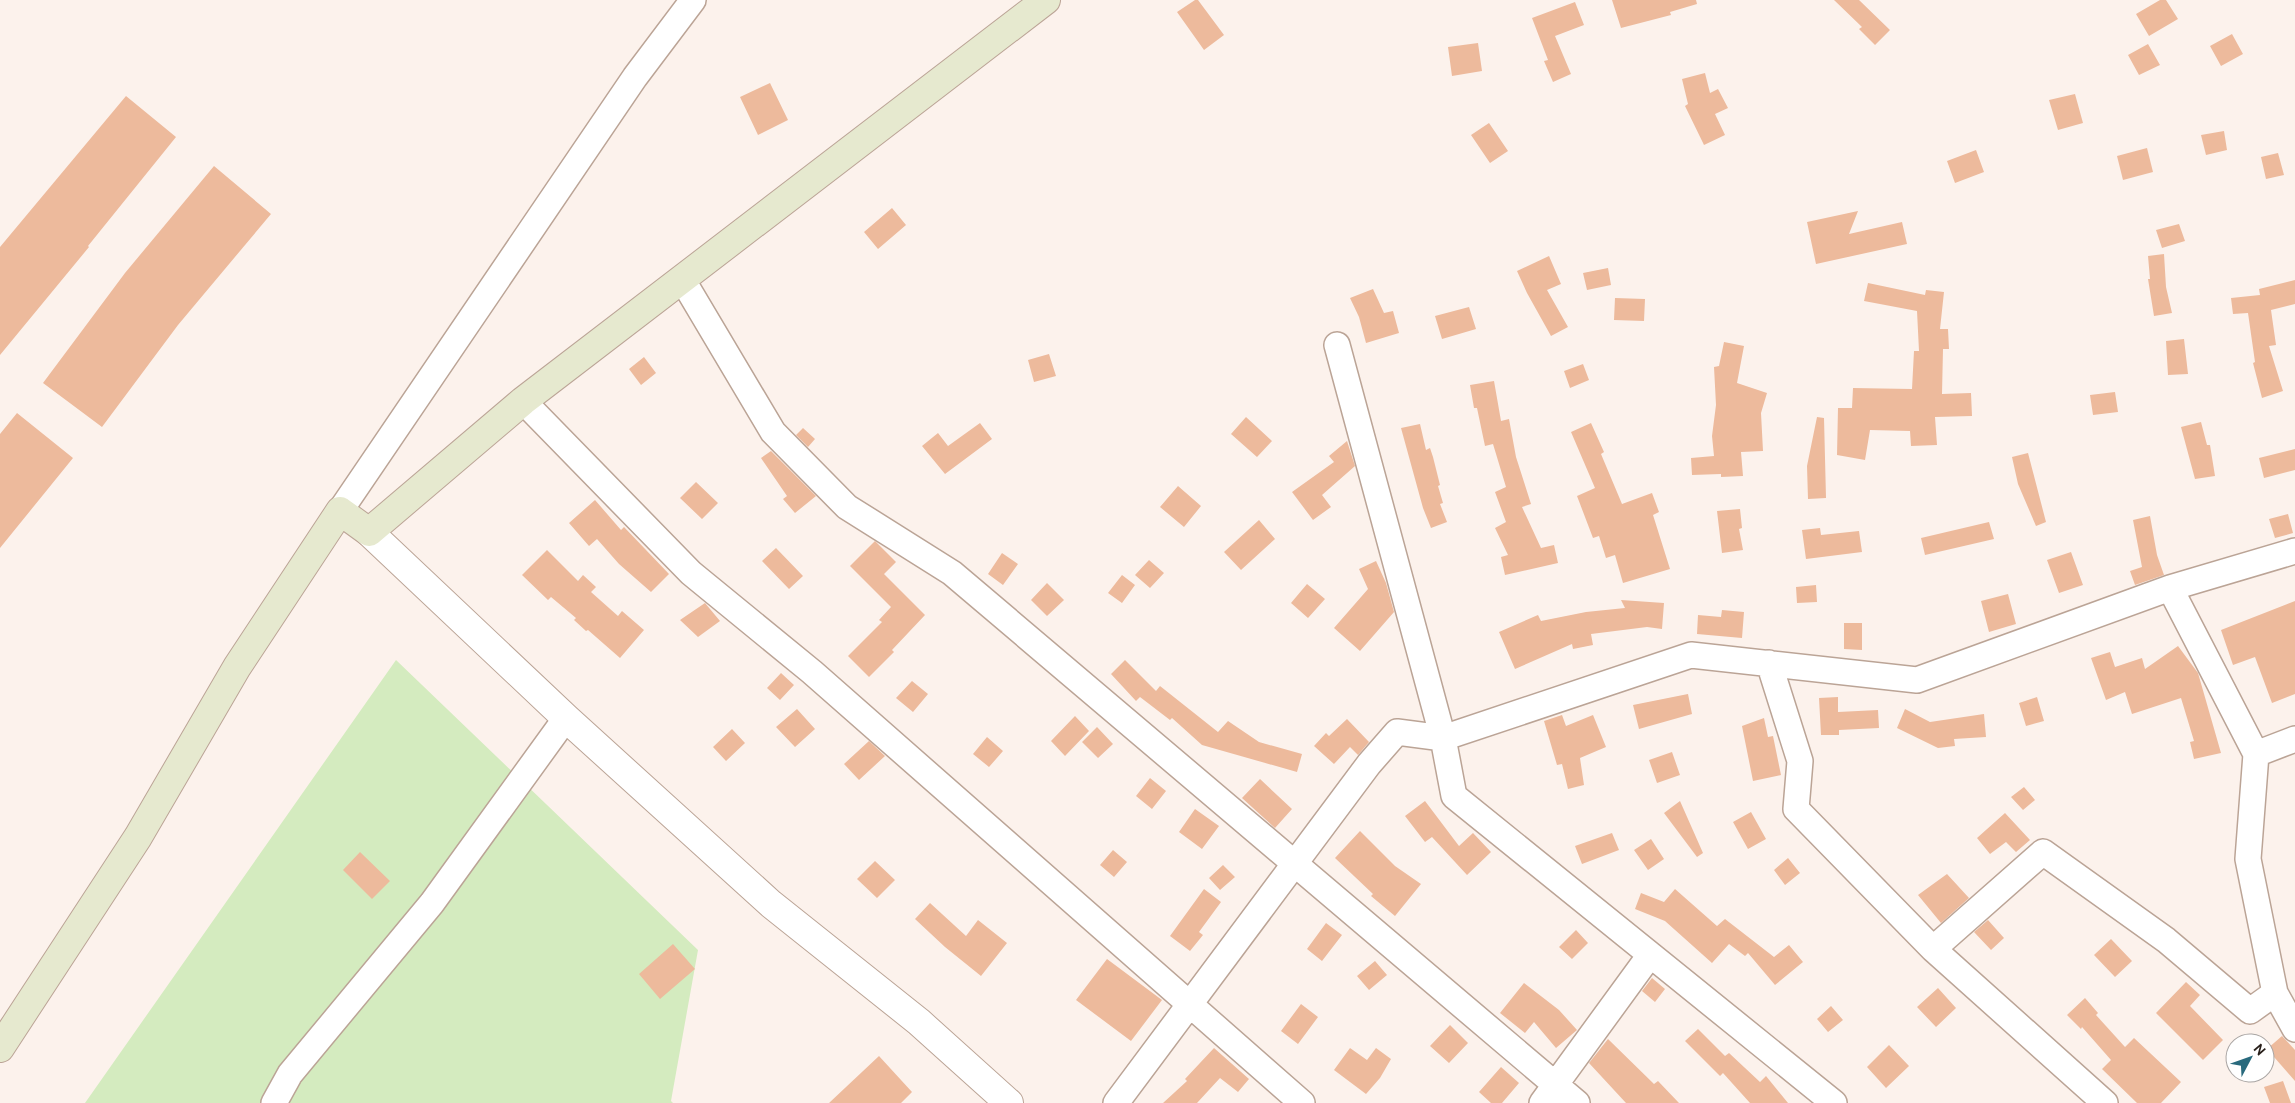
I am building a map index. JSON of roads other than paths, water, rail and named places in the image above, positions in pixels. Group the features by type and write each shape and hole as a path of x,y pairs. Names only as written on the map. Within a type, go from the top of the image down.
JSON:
{"main road":[{"path":"0,1048 138,837 237,667 340,511 369,532 523,401 1046,0"}],"street":[{"path":"340,511 635,77 693,0"},
{"path":"682,279 773,432 847,507 952,573 1295,864 1549,1094 1578,1103"},
{"path":"1337,345 1443,738 1454,796 1834,1103"},
{"path":"523,401 691,573 812,672 1302,1103"},
{"path":"369,532 566,718 771,904 919,1022 1009,1103"},
{"path":"1116,1103 1369,764 1397,732 1443,738 1690,655 1917,680 2170,588 2295,551"},
{"path":"2170,588 2256,754 2248,859 2275,994 2295,1028"},
{"path":"1769,663 1800,760 1796,809 1933,949 2105,1103"},
{"path":"274,1103 290,1074 432,903 566,718"},
{"path":"2256,754 2295,739"},
{"path":"1933,949 2043,852 2166,940 2250,1011 2275,994"},
{"path":"1549,1094 1650,955"}]}
